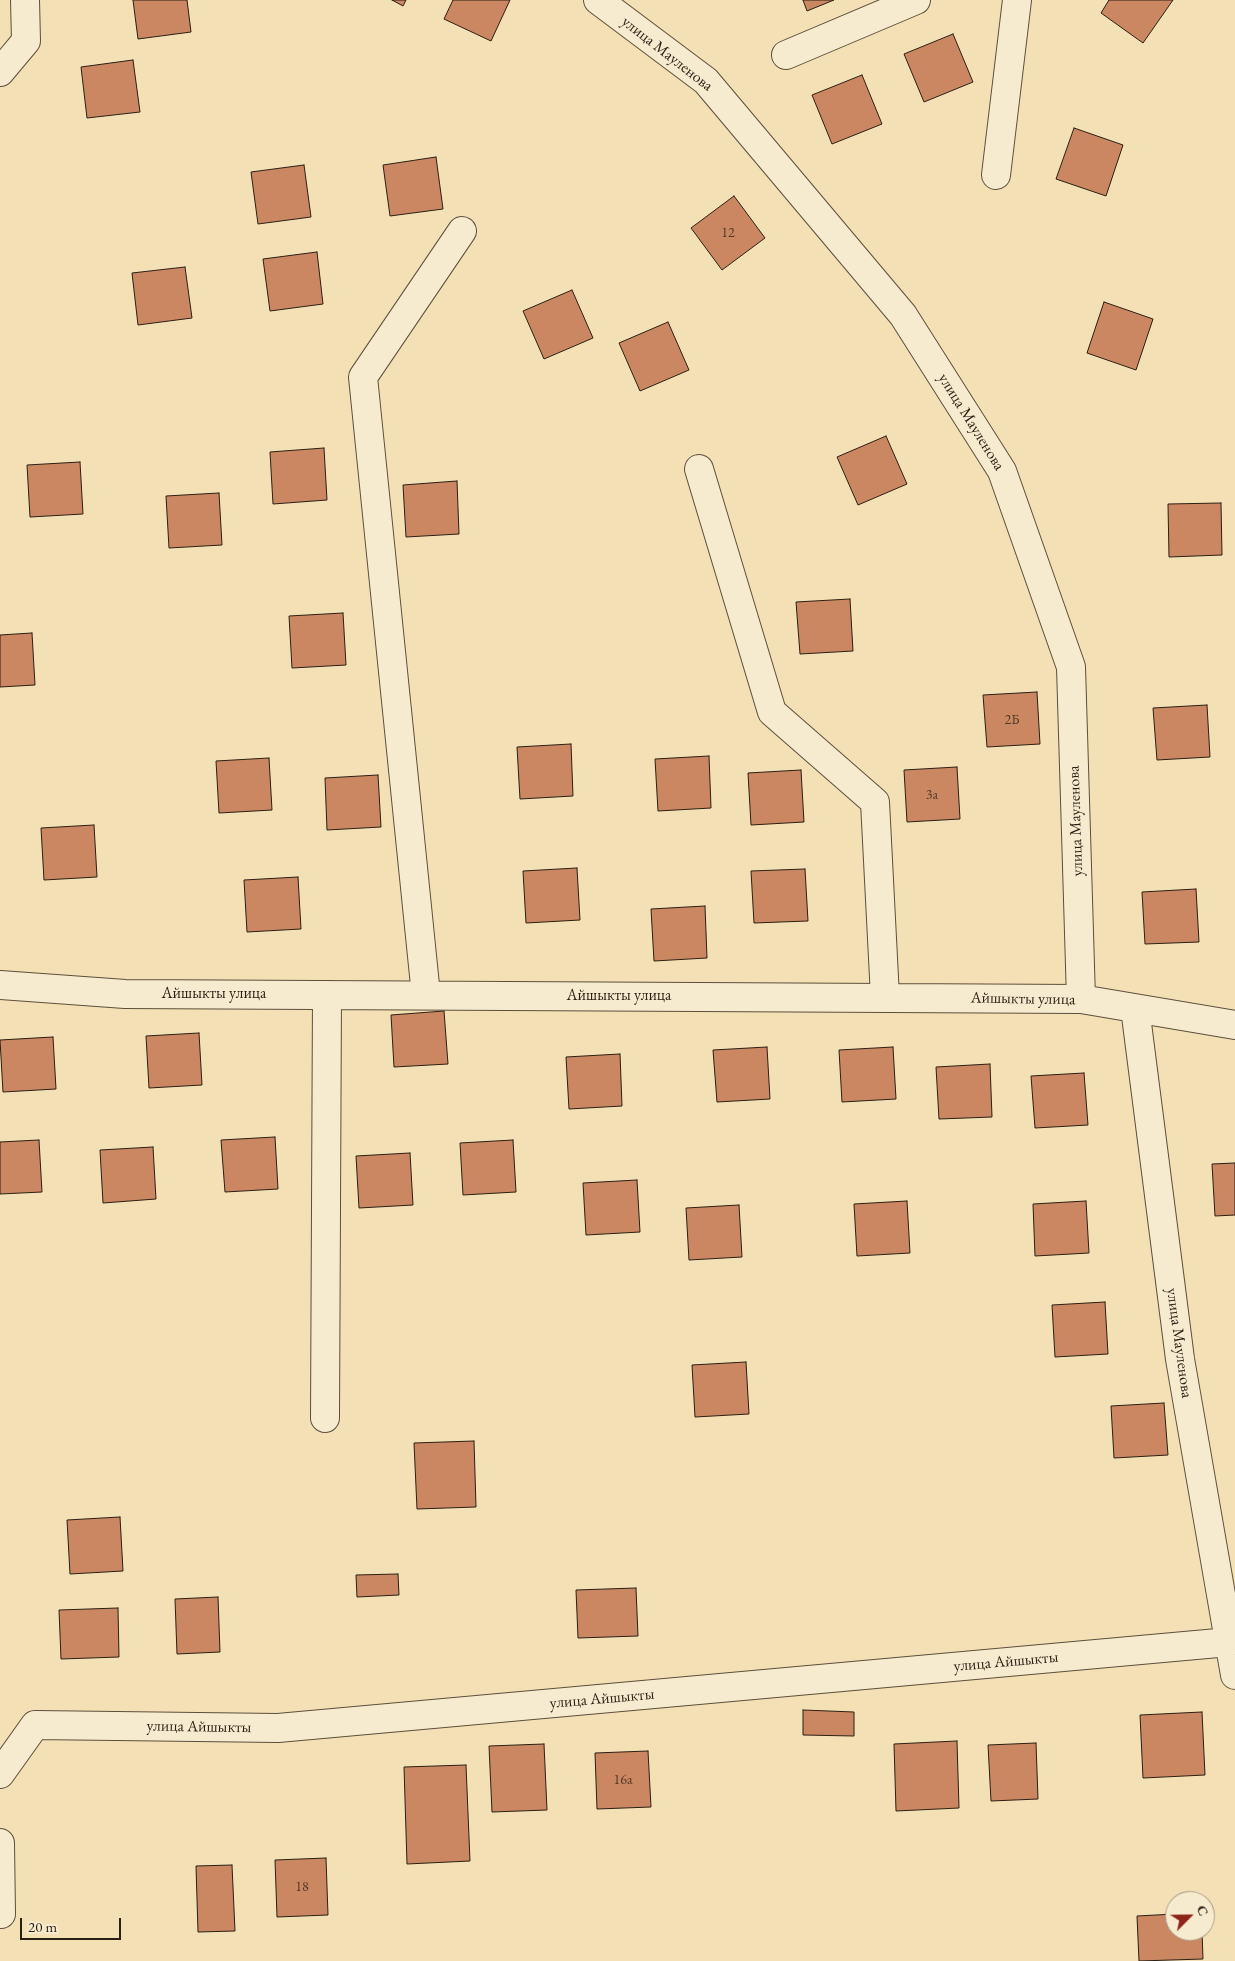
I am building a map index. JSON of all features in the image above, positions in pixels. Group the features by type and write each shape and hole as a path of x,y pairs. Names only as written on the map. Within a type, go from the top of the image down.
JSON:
{"street":[{"path":"0,72 26,41 25,0"},
{"name":"улица Мауленова","path":"598,0 706,81 903,315 1002,471 1071,666 1080,999"},
{"path":"786,55 916,0"},
{"path":"996,175 1017,0"},
{"path":"426,995 363,377 462,232"},
{"path":"699,468 772,712 875,802 885,998"},
{"name":"Айшыкты улица","path":"0,985 125,994 1080,999 1235,1025"},
{"path":"325,1418 327,994"},
{"name":"улица Мауленова","path":"1135,1008 1180,1359 1228,1595 1229,1642 1235,1676"},
{"name":"улица Айшыкты","path":"0,1774 35,1725 278,1728 1229,1642"},
{"path":"0,1843 2,1914 0,1914"}],"building":[{"path":"133,0 187,0 191,32 138,39"},
{"path":"392,0 406,0 403,6"},
{"path":"453,0 510,0 491,41 444,19"},
{"path":"803,0 834,0 807,11"},
{"path":"1109,0 1173,0 1143,43 1101,13"},
{"path":"953,34 973,82 924,102 904,54"},
{"path":"133,60 140,112 87,118 81,67"},
{"path":"862,75 882,124 832,144 812,95"},
{"path":"1074,128 1123,145 1106,196 1056,179"},
{"path":"436,157 443,209 390,216 383,165"},
{"path":"304,165 311,217 258,224 251,172"},
{"path":"734,196 765,238 722,270 691,228"},
{"path":"317,252 323,304 270,311 263,259"},
{"path":"185,267 192,318 138,325 132,273"},
{"path":"572,290 593,338 544,359 523,311"},
{"path":"1104,302 1153,319 1136,370 1087,353"},
{"path":"668,322 689,370 640,391 619,343"},
{"path":"886,436 907,484 858,505 837,457"},
{"path":"324,448 327,500 273,504 270,452"},
{"path":"80,462 83,514 30,517 27,465"},
{"path":"457,481 459,534 406,537 403,485"},
{"path":"219,493 222,545 169,548 166,496"},
{"path":"1221,503 1222,555 1169,557 1168,504"},
{"path":"850,599 853,651 800,654 796,602"},
{"path":"343,613 346,665 292,668 289,616"},
{"path":"32,633 35,685 0,687 0,635"},
{"path":"1037,692 1040,744 987,747 983,695"},
{"path":"1207,705 1210,757 1157,760 1153,708"},
{"path":"571,744 573,796 520,799 517,747"},
{"path":"709,756 711,808 658,811 655,759"},
{"path":"269,758 272,810 219,813 216,761"},
{"path":"957,767 960,819 907,822 904,770"},
{"path":"801,770 804,822 751,825 748,773"},
{"path":"378,775 381,827 327,830 325,778"},
{"path":"94,825 97,877 44,880 41,828"},
{"path":"577,868 580,920 526,923 523,871"},
{"path":"805,869 808,921 754,923 751,871"},
{"path":"298,877 301,929 247,932 244,880"},
{"path":"1196,889 1199,942 1145,944 1142,892"},
{"path":"705,906 707,958 654,961 651,909"},
{"path":"444,1011 448,1064 394,1067 391,1015"},
{"path":"199,1033 202,1085 149,1088 146,1036"},
{"path":"53,1037 56,1089 3,1092 0,1040"},
{"path":"767,1047 770,1099 717,1102 713,1050"},
{"path":"893,1047 896,1099 842,1102 839,1050"},
{"path":"620,1054 622,1106 569,1109 566,1057"},
{"path":"990,1064 992,1117 939,1119 936,1067"},
{"path":"1084,1073 1088,1125 1035,1128 1031,1076"},
{"path":"275,1137 278,1189 225,1192 221,1140"},
{"path":"39,1140 42,1192 0,1194 0,1142"},
{"path":"513,1140 516,1192 463,1195 460,1143"},
{"path":"153,1147 156,1199 103,1203 100,1150"},
{"path":"410,1153 413,1205 359,1208 356,1156"},
{"path":"1235,1163 1235,1215 1215,1216 1212,1164"},
{"path":"637,1180 640,1232 586,1235 583,1183"},
{"path":"907,1201 910,1253 857,1256 854,1204"},
{"path":"1086,1201 1089,1253 1035,1256 1033,1204"},
{"path":"739,1205 742,1257 689,1260 686,1208"},
{"path":"1105,1302 1108,1354 1055,1357 1052,1305"},
{"path":"746,1362 749,1414 695,1417 692,1365"},
{"path":"1164,1403 1168,1455 1114,1458 1111,1406"},
{"path":"474,1441 476,1507 417,1509 414,1443"},
{"path":"120,1517 123,1571 70,1574 67,1520"},
{"path":"398,1574 399,1595 357,1597 356,1575"},
{"path":"636,1588 638,1636 578,1638 576,1590"},
{"path":"218,1597 220,1652 177,1654 175,1599"},
{"path":"118,1608 119,1657 61,1659 59,1610"},
{"path":"803,1710 854,1712 854,1736 803,1735"},
{"path":"1202,1712 1205,1775 1143,1778 1140,1715"},
{"path":"957,1741 959,1808 896,1811 894,1744"},
{"path":"1036,1743 1038,1799 991,1801 988,1745"},
{"path":"544,1744 547,1810 492,1812 489,1746"},
{"path":"648,1751 651,1807 597,1809 595,1753"},
{"path":"466,1765 470,1861 407,1864 404,1767"},
{"path":"326,1858 328,1915 277,1917 275,1860"},
{"path":"232,1865 235,1931 198,1932 196,1866"},
{"path":"1165,1915 1165,1941 1202,1941 1203,1959 1139,1961 1137,1916"}]}
